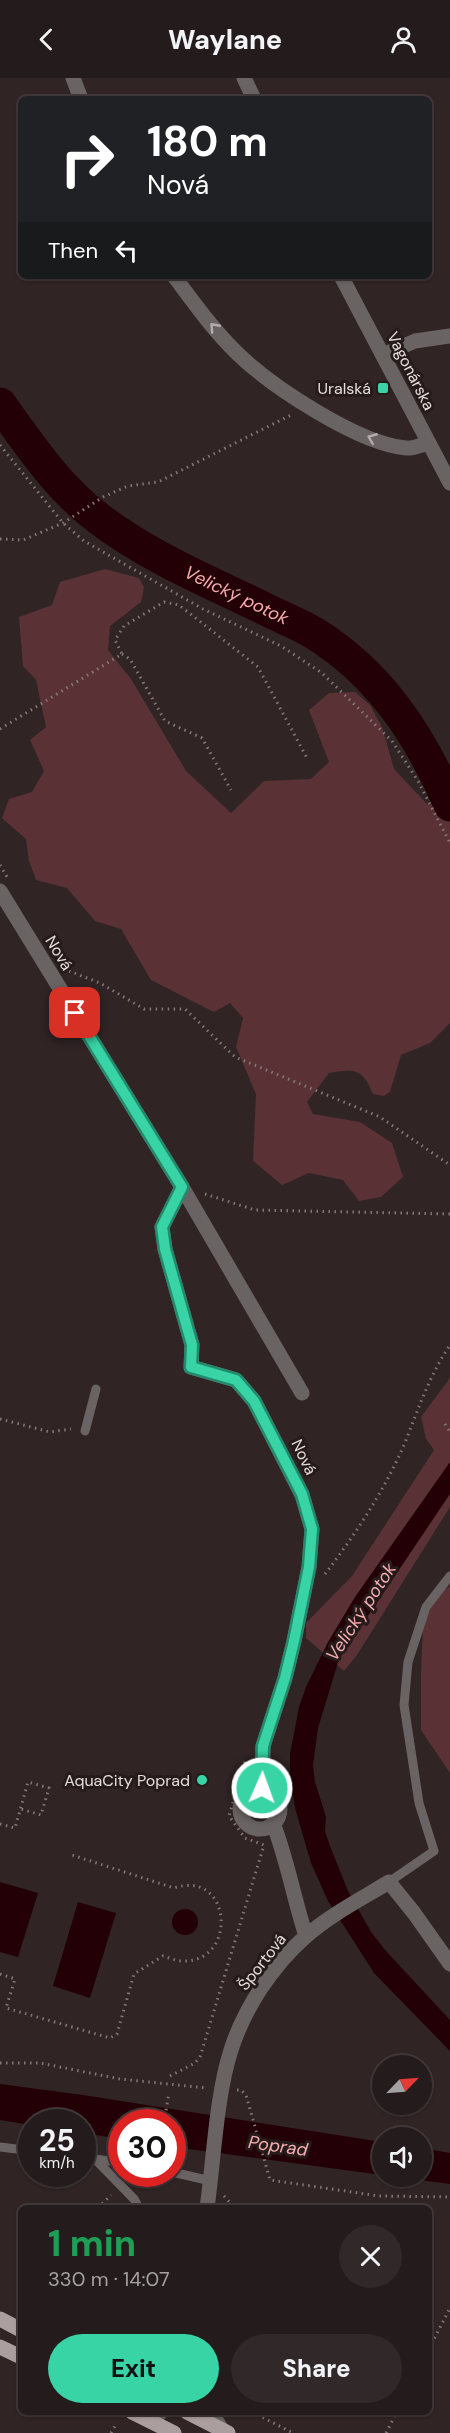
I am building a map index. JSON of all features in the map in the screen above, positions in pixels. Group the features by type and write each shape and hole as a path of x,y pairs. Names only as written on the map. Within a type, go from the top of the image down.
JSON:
{"main road":[{"path":"0,2319 18,2328"},
{"path":"0,2347 18,2356"},
{"path":"154,2415 174,2433"},
{"path":"193,2415 225,2432"}],"street":[{"path":"73,78 80,96"},
{"path":"244,78 253,96"},
{"path":"176,279 202,314 239,355 308,406 352,430 396,446 409,448 428,443"},
{"name":"Vagonárska","path":"343,279 450,483"},
{"path":"383,355 415,341 450,336"},
{"name":"Nová","path":"0,891 182,1187 302,1393"},
{"name":"Nová","path":"182,1187 162,1227 165,1249 192,1345 191,1367 236,1380 254,1401 302,1494 312,1529 309,1567 294,1641 285,1678 263,1746 262,1788"},
{"path":"262,1788 273,1794 280,1811 273,1824 267,1828 254,1828 243,1819 240,1807 250,1791 262,1788"},
{"path":"273,1824 306,1936"},
{"path":"389,1882 450,1964"},
{"name":"Športová","path":"207,2205 230,2052 246,2013 280,1963 306,1936 389,1882"},
{"path":"213,2415 225,2432"}],"lane":[{"path":"85,1431 96,1389"},
{"path":"389,1882 434,1851 419,1803 404,1705 408,1662 426,1607 450,1576"},
{"path":"0,2147 18,2149"},
{"path":"96,2160 108,2173"},
{"path":"186,2174 212,2177"},
{"path":"122,2187 137,2205"}],"path":[{"path":"0,539 22,540 63,523 103,497 128,486 158,482 308,406"},
{"path":"0,445 63,523 84,541 203,609 281,646 322,673 392,741 418,781 450,843"},
{"path":"231,790 202,738 165,721 130,659 122,654 115,640 124,626 164,602 179,605 258,667 307,758"},
{"path":"0,729 122,654"},
{"path":"60,967 100,983 144,1009 185,1009 235,1057 380,1117 450,1165"},
{"path":"201,1193 255,1210 450,1214"},
{"path":"321,1580 387,1480 404,1444 418,1405 450,1345"},
{"path":"0,1419 50,1432 74,1428"},
{"path":"445,1424 450,1431"},
{"path":"171,2076 195,2063 200,2057 264,1845 245,1838 229,1816 246,1760"},
{"path":"0,1824 15,1828 28,1782 49,1788 42,1815 21,1809"},
{"path":"0,1974 15,1979 6,2008 110,2038 117,2034 134,1974 163,1956 187,1961 202,1956 212,1948 219,1937 223,1922 220,1909 212,1896 200,1886 184,1884 174,1888 72,1855"},
{"path":"0,2063 40,2063 129,2080 223,2091 241,2090 246,2096 270,2180 379,2196 450,2197"},
{"path":"166,2109 169,2093"},
{"path":"101,2205 120,2187"},
{"path":"432,2343 450,2308"},
{"path":"258,2415 293,2433"},
{"path":"386,2433 395,2415"},
{"path":"111,2433 115,2426"}],"shaded area":[{"path":"105,569 139,578 144,587 141,602 110,626 108,650 131,679 186,771 231,813 264,781 311,779 329,762 309,710 329,693 355,692 370,705 382,727 394,769 427,804 450,806 450,1023 430,1043 401,1055 390,1092 384,1096 373,1094 365,1079 357,1072 345,1071 329,1073 307,1102 313,1114 360,1122 392,1143 403,1177 381,1197 359,1201 343,1180 309,1173 282,1185 253,1161 256,1094 236,1047 243,1018 230,1003 214,1012 151,980 121,929 95,921 67,888 36,880 29,861 26,839 2,818 9,799 32,792 44,771 30,740 46,727 36,680 23,666 19,617 52,605 60,582"},
{"path":"450,1378 450,1507 357,1655 344,1671 306,1638 306,1623 352,1576 434,1450 426,1439 421,1417"},
{"path":"450,1586 450,1773 421,1730 421,1673 423,1628 435,1596"}],"water":[{"path":"450,1462 450,1494 339,1659 318,1728 313,1765 315,1782 326,1817 325,1831 348,1891 371,1932 386,1951 450,2020 450,2051 374,1973 328,1901 311,1863 295,1808 290,1754 299,1707 328,1642 355,1597"},
{"path":"0,1882 38,1893 18,1957 0,1952"},
{"path":"78,1902 116,1913 90,1998 53,1986"},
{"path":"185,1909 194,1913 198,1922 194,1931 185,1935 176,1931 172,1922 176,1913"},
{"path":"0,2084 172,2109 108,2109 108,2137 96,2135 96,2109 18,2109 18,2123 0,2120"},
{"name":"Poprad","path":"186,2111 372,2140 372,2174 186,2149"},
{"path":"432,2150 450,2153 450,2184 432,2182"}],"waterway":[{"name":"Velický potok","path":"0,404 57,479 83,506 117,532 158,557 314,633 359,667 396,708 425,754 450,805"}],"place":[{"name":"Uralská","path":"383,388"},
{"name":"AquaCity Poprad","path":"202,1780"}],"route":[{"path":"75,1013 182,1187 162,1227 165,1249 192,1345 191,1367 236,1380 254,1401 302,1494 312,1529 309,1567 294,1641 285,1678 263,1746 262,1788"}]}
